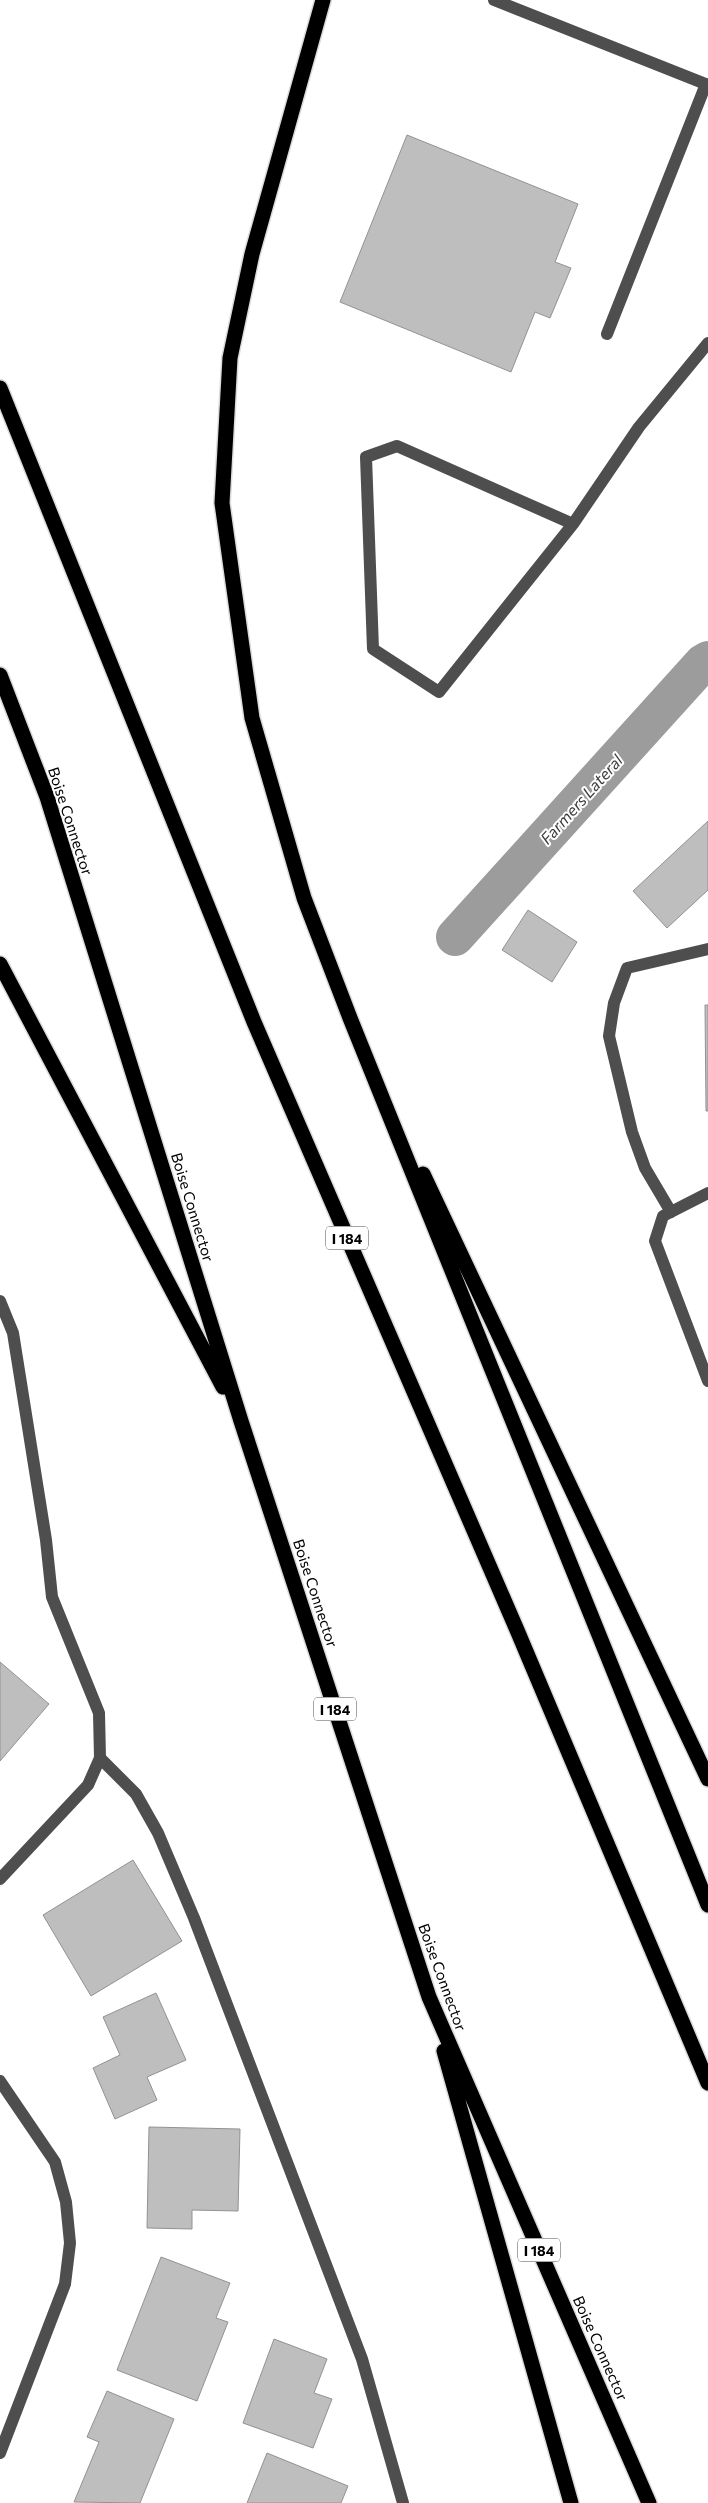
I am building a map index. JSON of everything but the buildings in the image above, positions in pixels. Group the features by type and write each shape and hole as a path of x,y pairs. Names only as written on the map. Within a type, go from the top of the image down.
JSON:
{"highway":[{"path":"323,0 252,254 230,358 222,503 252,718 304,898 350,1018 708,1905"},
{"name":"I 184","path":"0,388 254,1022 521,1639 708,2083"},
{"name":"Boise Connector","path":"0,675 47,797 241,1421 429,1997 649,2503"},
{"path":"0,964 241,1421"},
{"path":"350,1018 708,1779"},
{"path":"429,1997 571,2503"}],"street":[{"path":"494,0 707,85 607,334"},
{"path":"573,524 398,446 366,457 372,649 439,692 573,524 639,427 708,343"},
{"path":"672,1212 645,1168 632,1132 610,1036 614,1003 627,968 708,949"},
{"path":"708,1193 663,1216 655,1241 708,1381"},
{"path":"0,1301 13,1332 46,1540 52,1597 99,1713 100,1758 88,1785 0,1879"},
{"path":"100,1758 136,1794 158,1833 194,1918 362,2359 403,2503"},
{"path":"0,2080 55,2162 66,2202 70,2243 65,2284 0,2453"}],"waterway":[{"name":"Farmers Lateral","path":"455,937 703,663 708,660"}]}
